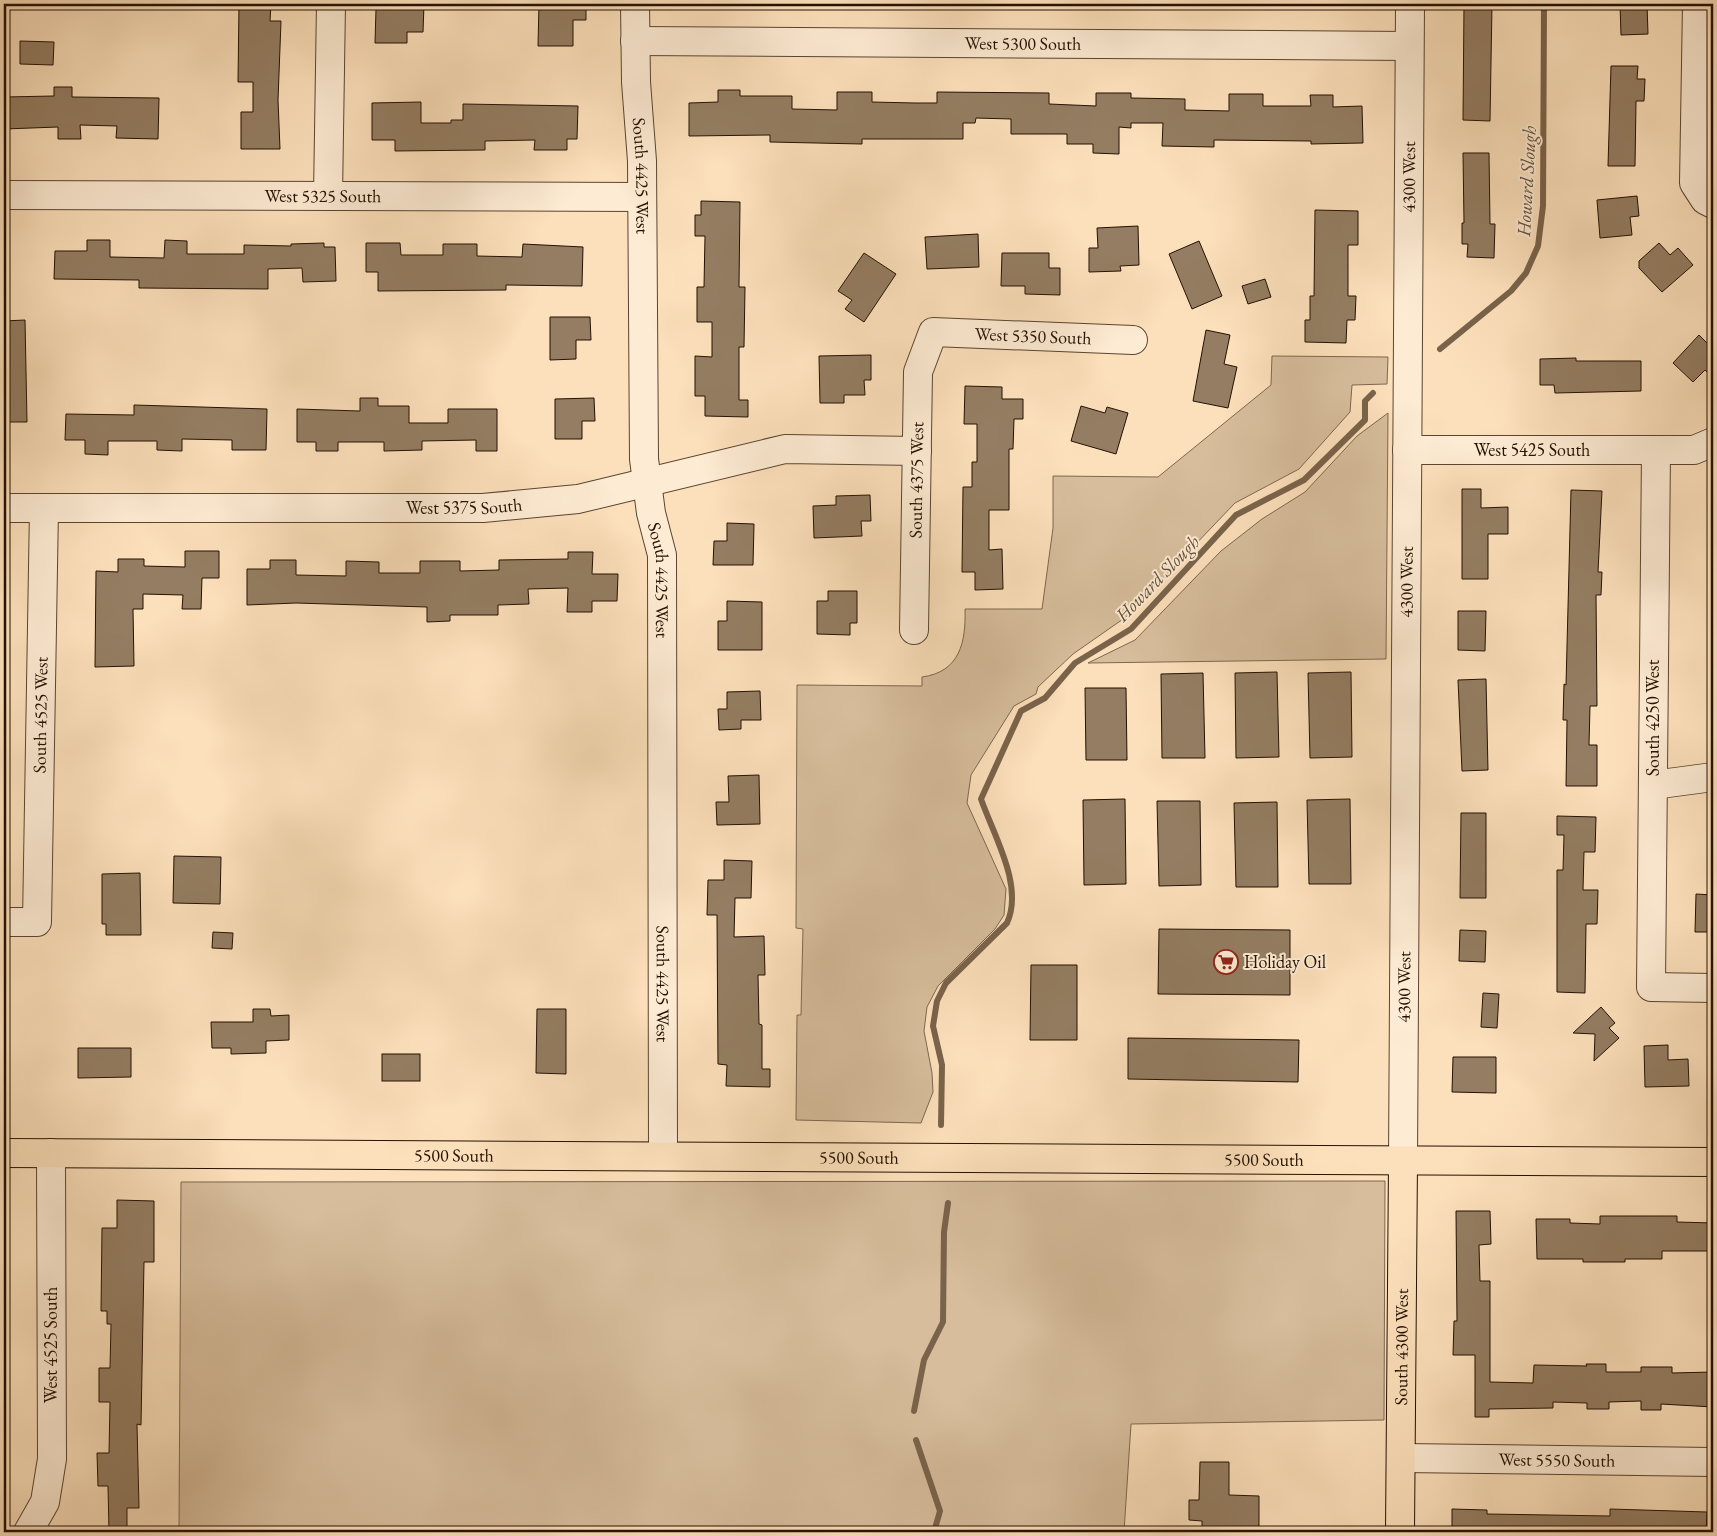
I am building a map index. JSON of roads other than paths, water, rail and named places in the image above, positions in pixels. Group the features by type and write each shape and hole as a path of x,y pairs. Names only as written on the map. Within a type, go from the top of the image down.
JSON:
{"main road":[{"name":"5500 South","path":"4,1153 1713,1162"},
{"name":"South 4300 West","path":"1400,1532 1403,1161"}],"street":[{"path":"328,196 331,4"},
{"name":"South 4425 West","path":"635,4 642,197 644,459 646,483 662,555 663,1156"},
{"name":"4300 West","path":"1403,1161 1410,4"},
{"path":"1697,4 1694,183 1709,202"},
{"name":"West 5300 South","path":"635,41 1410,46"},
{"name":"West 5325 South","path":"4,195 642,197"},
{"name":"West 5350 South","path":"933,332 1133,340"},
{"name":"South 4375 West","path":"914,630 918,372 933,332"},
{"name":"West 5425 South","path":"1407,450 1694,450 1713,442"},
{"name":"West 5375 South","path":"4,508 483,508 578,500 785,449 917,451"},
{"name":"South 4250 West","path":"1656,450 1651,987 1713,988"},
{"name":"South 4525 West","path":"4,922 37,922 44,508"},
{"path":"1653,785 1713,777"},
{"name":"West 4525 South","path":"28,1532 45,1502 52,1459 51,1153"},
{"name":"West 5550 South","path":"1402,1458 1713,1462"}],"waterway":[{"name":"Howard Slough","path":"1440,349 1511,291 1526,273 1538,246 1543,206 1544,4"},
{"name":"Howard Slough","path":"941,1125 942,1065 933,1026 937,1001 946,983 1007,923 1011,909 1010,877 981,799 1021,711 1045,698 1075,663 1131,629 1236,515 1304,480 1365,420 1365,401 1373,393"},
{"name":"Howard Slough","path":"914,1411 924,1360 943,1322 944,1232 948,1203"},
{"name":"Howard Slough","path":"916,1440 940,1511 934,1532"}],"place":[{"name":"Holiday Oil","path":"1226,962"}]}
